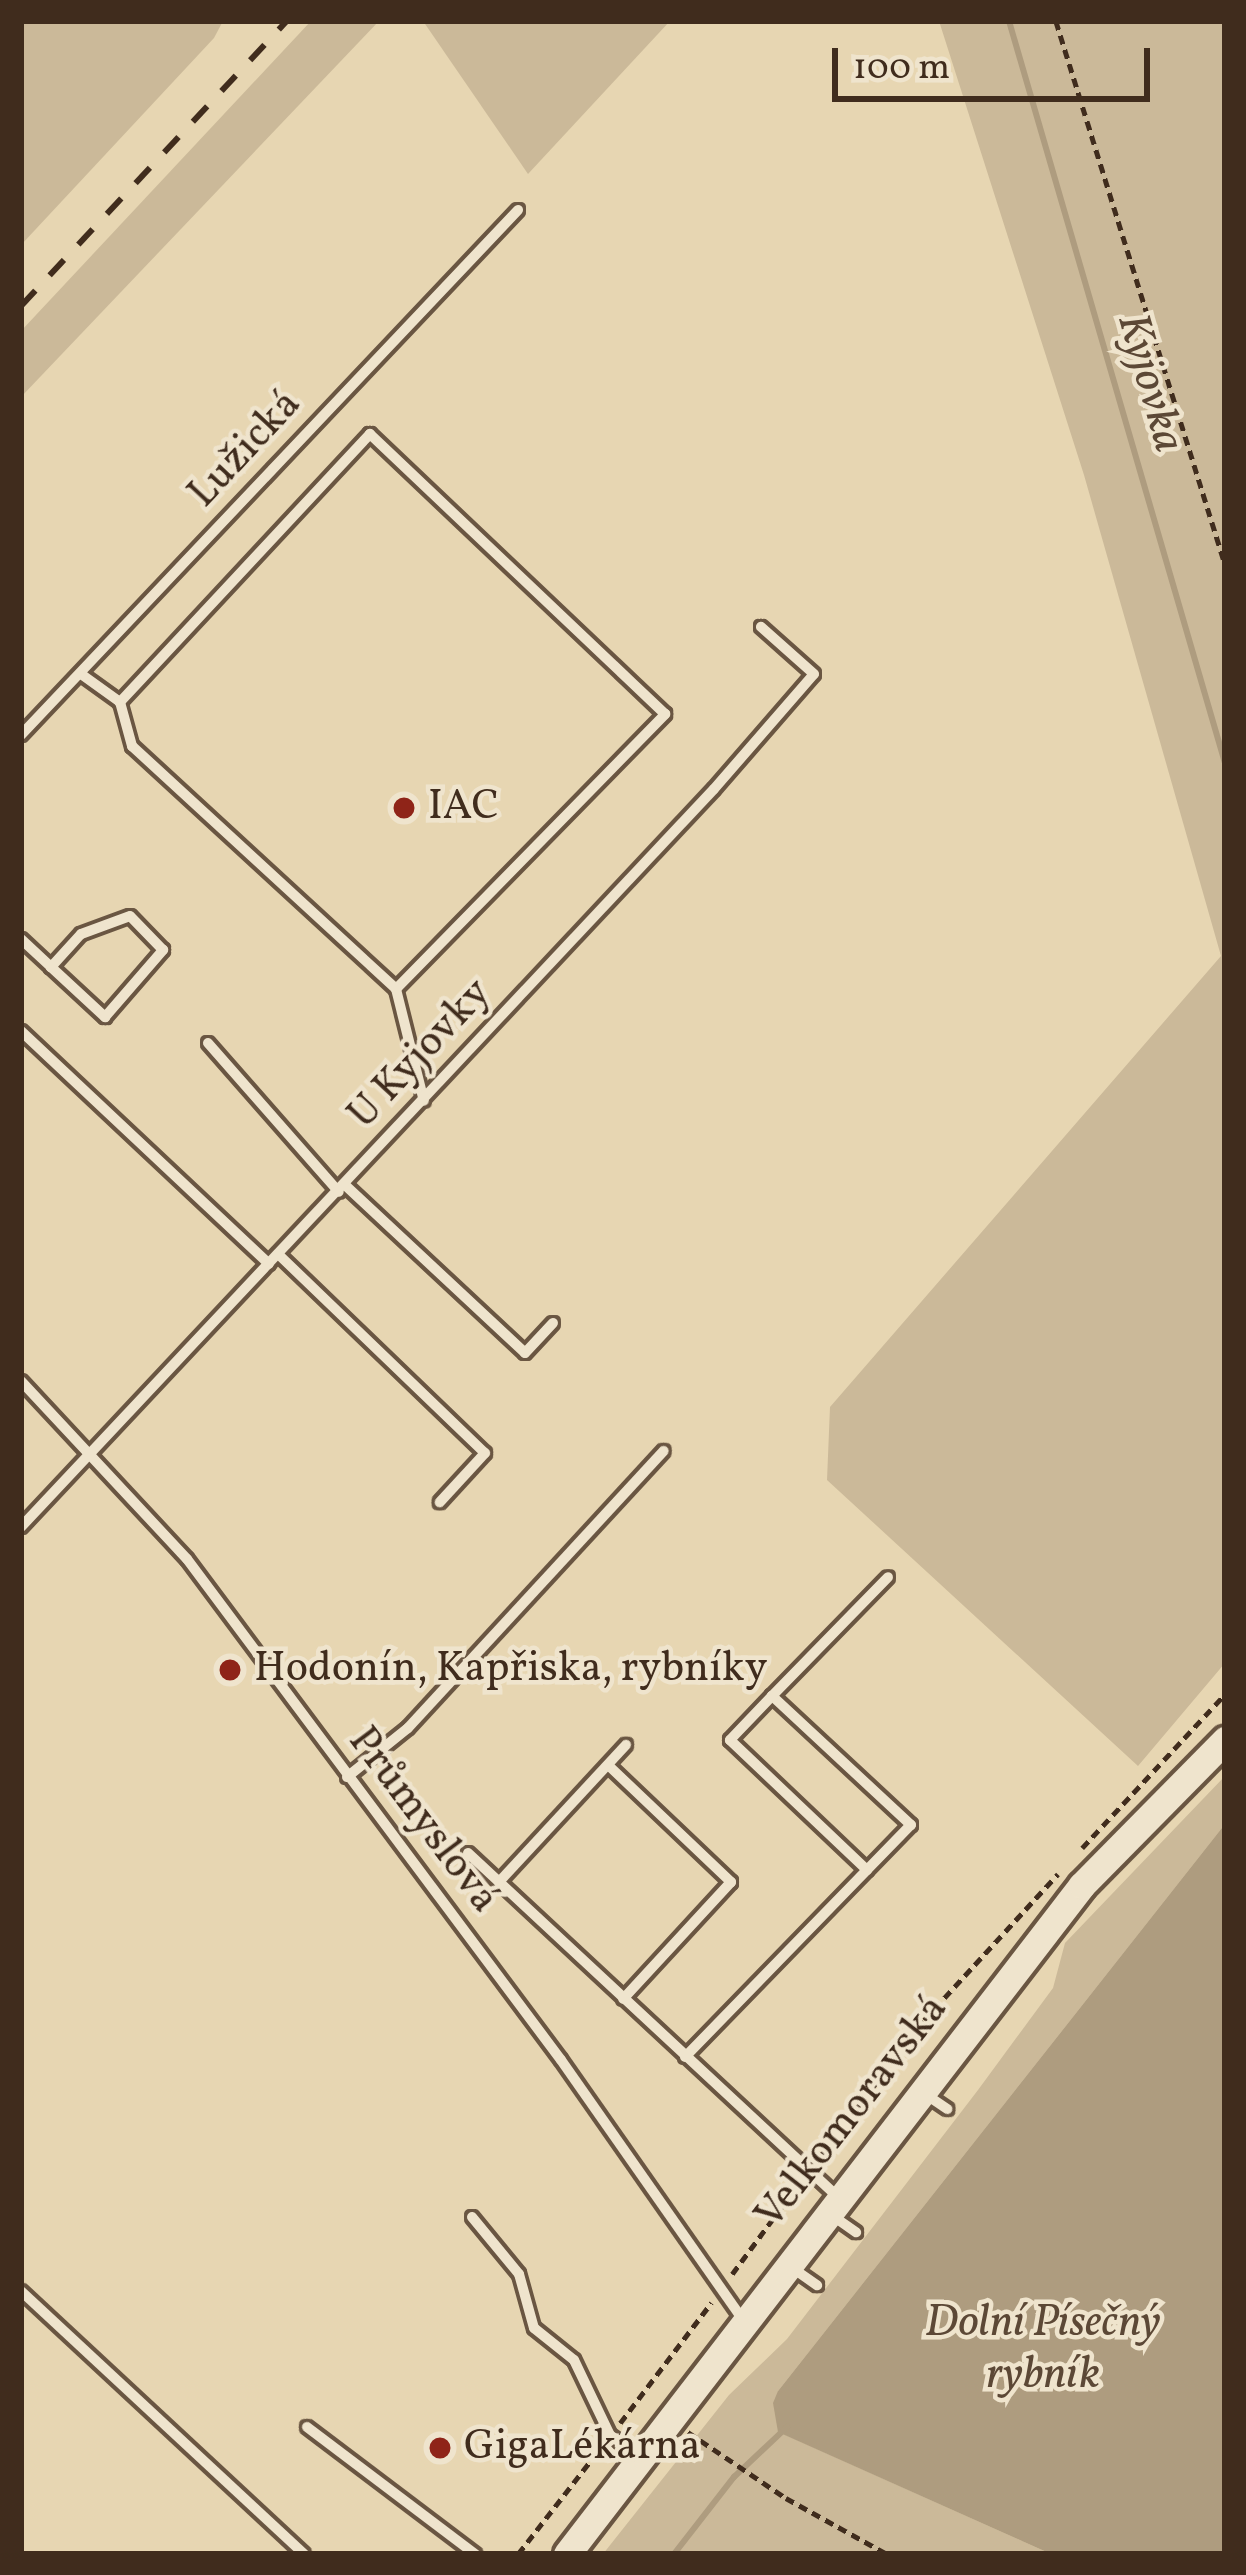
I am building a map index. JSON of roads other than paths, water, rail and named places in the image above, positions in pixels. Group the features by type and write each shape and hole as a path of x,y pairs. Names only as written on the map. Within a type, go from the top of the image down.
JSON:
{"street":[{"name":"Velkomoravská","path":"567,2554 1082,1886 1225,1740"}],"lane":[{"name":"Lužická","path":"21,736 518,210"},
{"path":"120,703 370,434 665,714 396,989"},
{"name":"U Kyjovky","path":"21,1527 86,1453 424,1101 814,674 760,627"},
{"path":"81,674 120,703 132,746 396,989 424,1101"},
{"path":"21,939 51,967 105,1017 163,950 130,916 81,934 51,967"},
{"path":"21,1031 485,1453 440,1502"},
{"path":"208,1043 342,1188 525,1353 553,1324"},
{"name":"Průmyslová","path":"21,1382 187,1559 560,2060 719,2292 744,2321"},
{"path":"347,1777 408,1728 664,1451"},
{"path":"866,1870 730,1740 888,1577"},
{"path":"685,2057 910,1825 772,1696"},
{"path":"499,1882 626,1745"},
{"path":"608,1765 730,1882 623,1999"},
{"path":"468,1853 809,2170 856,2232"},
{"path":"922,2092 947,2109"},
{"path":"472,2217 519,2273 534,2327 574,2360 610,2435 640,2457"},
{"path":"788,2265 817,2284"},
{"path":"21,2291 304,2554"},
{"path":"307,2426 475,2554"}],"water":[{"name":"Dolní Písečný rybník","path":"1225,1824 1225,2554 1051,2554 778,2432 773,2403 778,2391"}],"waterway":[{"name":"Kyjovka","path":"1009,21 1225,763"},
{"path":"674,2554 734,2477 787,2427"}],"railway":[{"path":"21,306 287,21"}],"place":[{"name":"IAC","path":"404,808"},
{"name":"Hodonín, Kapřiska, rybníky","path":"230,1670"},
{"name":"GigaLékárna","path":"440,2448"}]}
